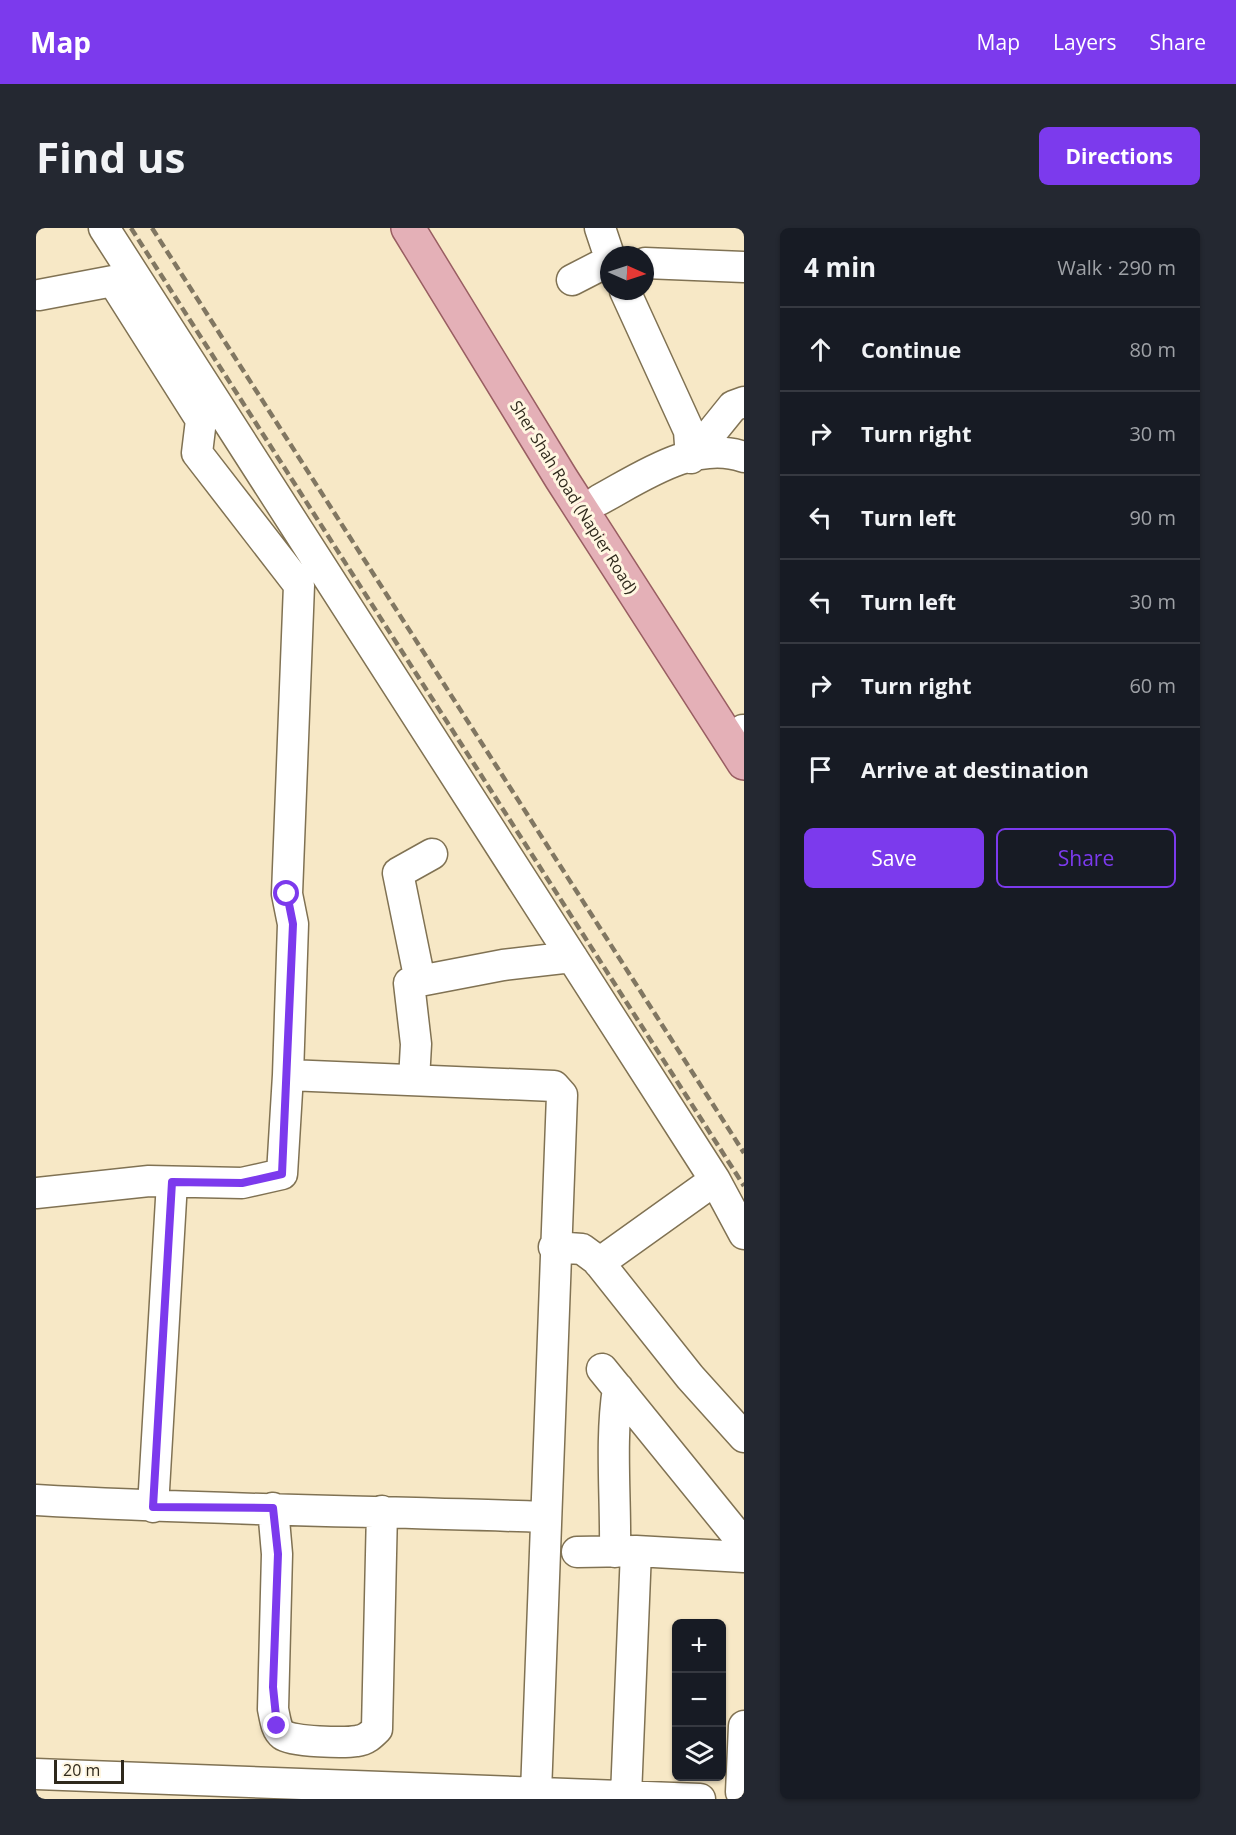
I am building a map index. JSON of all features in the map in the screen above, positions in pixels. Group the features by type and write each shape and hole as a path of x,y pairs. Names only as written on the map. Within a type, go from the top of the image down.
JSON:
{"main road":[{"name":"Sher Shah Road (Napier Road)","path":"408,228 570,473 741,739"},
{"name":"Sher Shah Road (Napier Road)","path":"429,228 570,473 599,500 741,739"}],"street":[{"path":"104,228 715,1180 744,1234"},
{"path":"600,228 606,246"},
{"path":"654,263 744,267"},
{"path":"572,280 600,266"},
{"path":"36,1193 149,1181 242,1183 282,1174 293,924 287,894 298,585 197,453 201,420 113,281 39,295"},
{"path":"629,300 689,431 691,458"},
{"path":"691,458 733,406 744,402"},
{"path":"599,500 663,465 708,453 734,453 744,457"},
{"path":"420,981 398,873 432,854"},
{"path":"414,1080 416,1044 409,983 503,965 572,957"},
{"path":"288,1075 554,1086 561,1095 544,1517 536,1793"},
{"path":"599,1263 715,1180"},
{"path":"153,1507 172,1182"},
{"path":"554,1247 582,1249 599,1263 690,1377 744,1437"},
{"path":"626,1796 626,1551 616,1485 610,1379 744,1544"},
{"path":"36,1500 153,1507 273,1508 544,1517"},
{"path":"273,1508 278,1554 273,1709 277,1726 283,1735 304,1739 357,1741 369,1737 377,1730 382,1511"},
{"path":"577,1552 626,1551 744,1557"},
{"path":"36,1774 107,1787 536,1793 701,1799 743,1792 744,1726"}],"railway":[{"path":"131,228 744,1186"},
{"path":"152,228 744,1153"}],"route":[{"path":"277,1726 273,1709 273,1687 278,1554 273,1508 153,1507 172,1182 242,1183 282,1174 293,924 287,894"}]}
